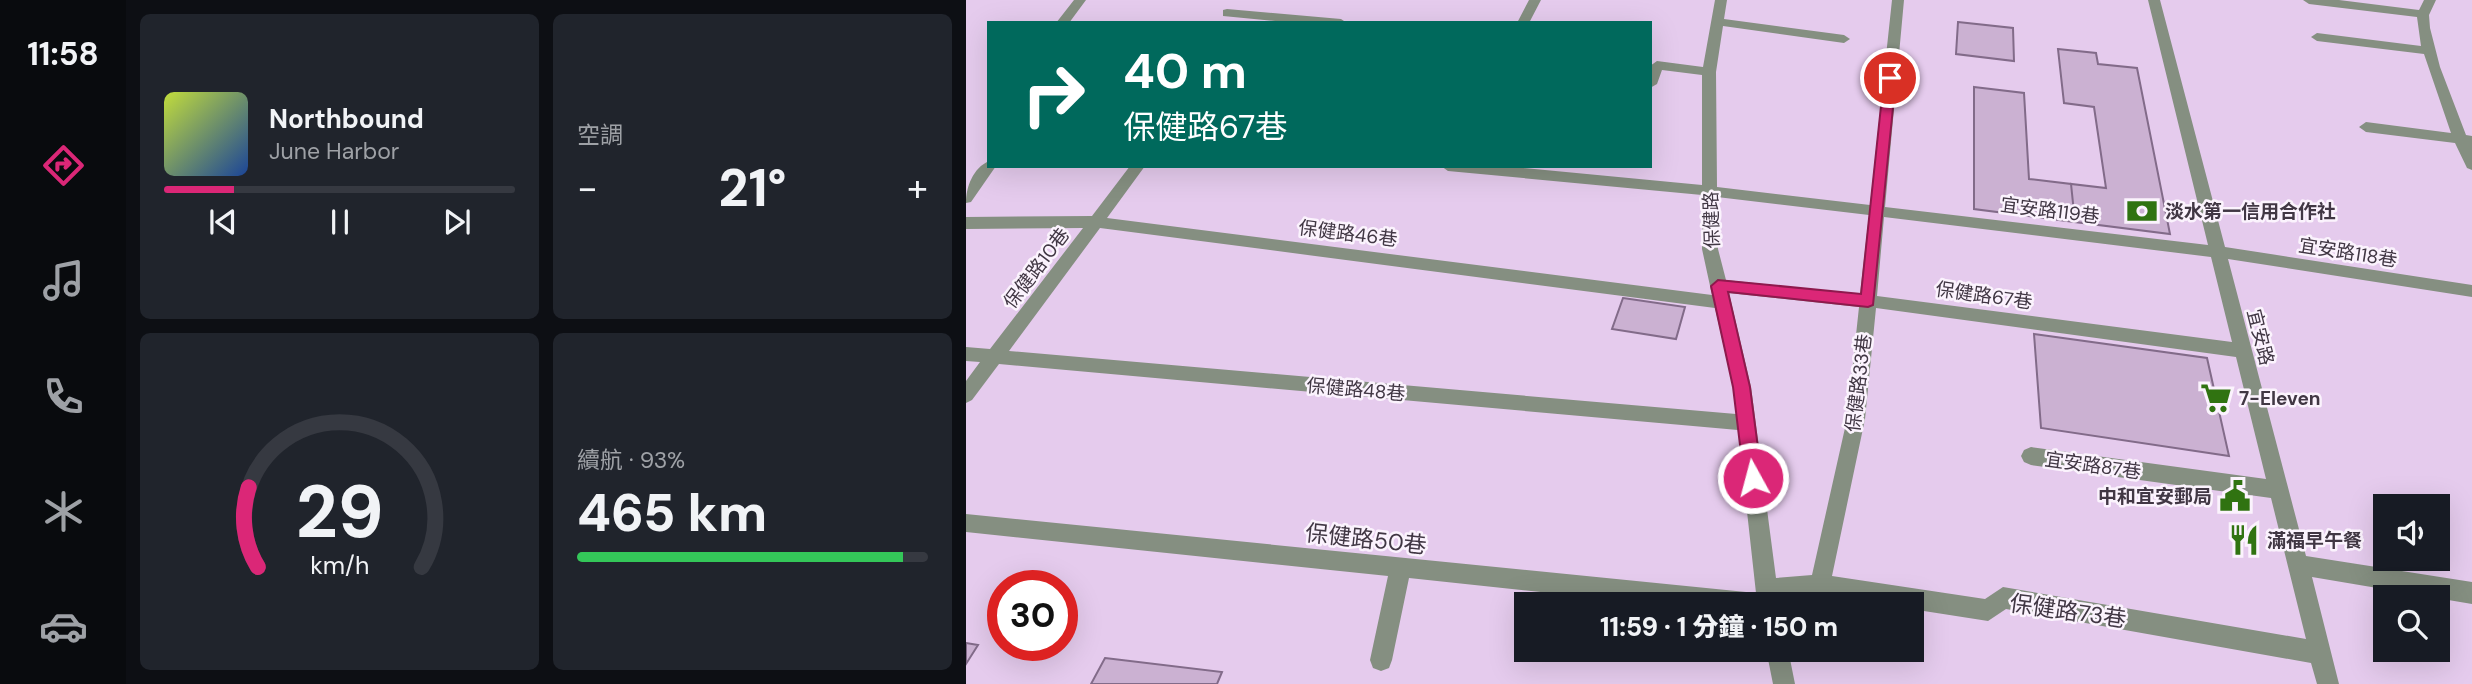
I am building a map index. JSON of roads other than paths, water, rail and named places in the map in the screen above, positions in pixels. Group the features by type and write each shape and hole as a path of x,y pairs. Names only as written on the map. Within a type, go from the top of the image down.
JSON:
{"street":[{"path":"1064,21 1080,0"},
{"path":"1236,0 1225,18 1295,21"},
{"path":"1524,21 1535,0"},
{"name":"保健路","path":"1721,0 1709,72 1710,249 1742,387 1764,592"},
{"name":"保健路33巷","path":"1820,585 1856,419 1898,0"},
{"name":"宜安路","path":"2154,0 2328,684"},
{"path":"2309,0 2350,2 2423,14"},
{"path":"2430,0 2423,14 2430,51 2466,140 2472,165"},
{"path":"1717,22 1844,39"},
{"path":"2316,37 2430,51"},
{"path":"1652,79 1657,65 1709,72"},
{"path":"2367,127 2466,140"},
{"path":"966,198 988,168"},
{"name":"保健路10巷","path":"966,395 1137,168"},
{"name":"宜安路119巷","path":"1469,168 1710,191 2218,252"},
{"path":"1617,182 1621,168"},
{"name":"保健路46巷","path":"966,223 1097,222 1721,294"},
{"name":"宜安路118巷","path":"2218,252 2472,292"},
{"name":"保健路67巷","path":"1721,294 1868,301 2243,351"},
{"name":"保健路48巷","path":"966,354 1746,423"},
{"name":"宜安路87巷","path":"2031,456 2278,490"},
{"name":"保健路50巷","path":"966,523 1400,569 1680,592"},
{"path":"2297,565 2472,593"},
{"path":"1381,660 1400,569"},
{"path":"1792,592 1820,585"},
{"name":"保健路73巷","path":"1820,585 1987,610 2003,598 2320,653"},
{"path":"1780,662 1784,684"}],"place":[{"name":"淡水第一信用合作社","path":"2142,211"},
{"name":"7-Eleven","path":"2216,398"},
{"name":"中和宜安郵局","path":"2235,496"},
{"name":"滿福早午餐","path":"2244,540"}]}
